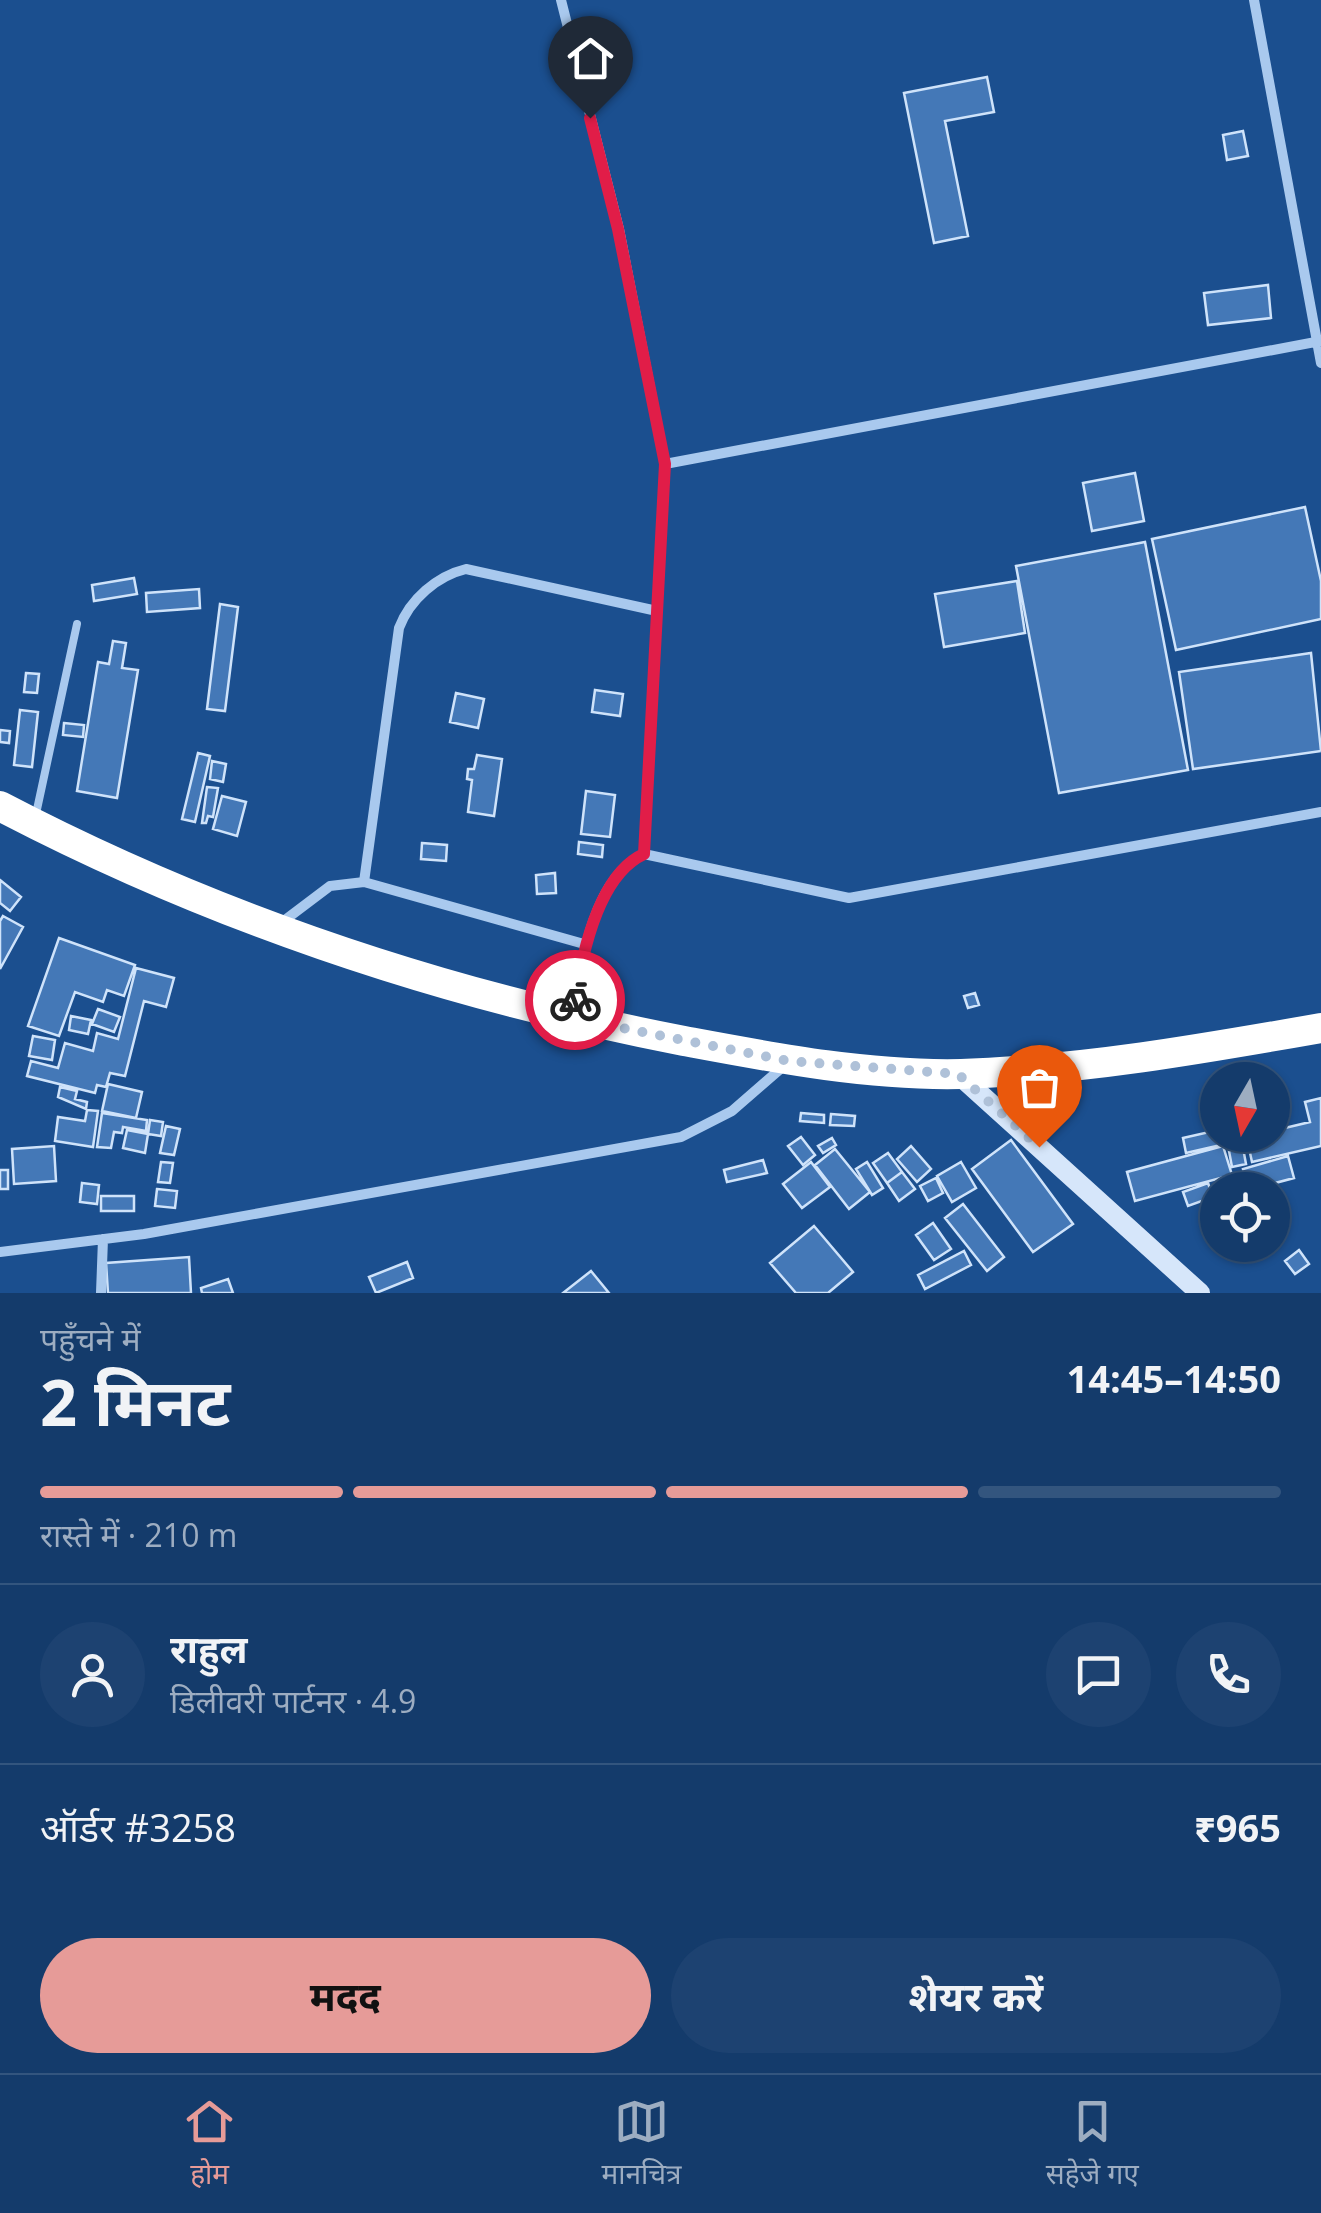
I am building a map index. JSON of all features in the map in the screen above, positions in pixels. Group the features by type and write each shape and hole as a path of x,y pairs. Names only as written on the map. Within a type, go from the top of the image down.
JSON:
{"highway":[{"path":"0,806 190,896 355,959 572,1018 789,1061 958,1074 1063,1068 1321,1028"}],"street":[{"path":"561,0 618,229 665,464 644,854"},
{"path":"1254,0 1321,363"},
{"path":"665,464 1319,341"},
{"path":"364,882 399,628 414,602 449,573 466,569 657,612"},
{"path":"572,1018 584,944 618,874 629,860 644,854 849,898 1321,812"},
{"path":"275,928 330,886 364,882 584,944"},
{"path":"0,1252 103,1239 681,1137 732,1111 789,1061"},
{"path":"958,1074 1200,1293"},
{"path":"101,1293 103,1239"}],"lane":[{"path":"34,824 77,624"}],"building":[{"path":"987,77 994,112 945,121 968,236 934,243 904,93"},
{"path":"1243,131 1248,156 1227,160 1223,135"},
{"path":"1268,285 1271,318 1208,325 1204,293"},
{"path":"1135,473 1144,521 1092,531 1083,483"},
{"path":"1305,507 1321,581 1321,619 1176,650 1152,539"},
{"path":"1145,542 1188,770 1059,793 1016,566"},
{"path":"134,578 137,594 94,601 92,585"},
{"path":"1017,581 1025,633 944,647 935,594"},
{"path":"199,589 200,608 147,612 146,593"},
{"path":"220,604 238,607 225,711 207,709"},
{"path":"113,641 126,643 122,668 138,670 117,798 77,791 98,662 109,664"},
{"path":"1311,653 1321,751 1193,769 1179,672"},
{"path":"26,673 39,674 37,693 24,692"},
{"path":"595,690 623,694 620,716 592,712"},
{"path":"456,693 484,699 478,728 450,722"},
{"path":"20,710 38,712 32,767 14,765"},
{"path":"64,723 84,725 83,737 63,735"},
{"path":"0,730 10,731 9,743 0,742"},
{"path":"198,753 210,756 195,822 182,819"},
{"path":"477,755 502,759 494,816 468,812 472,780 467,779 468,769 474,769"},
{"path":"212,761 226,764 223,782 210,779"},
{"path":"207,787 218,788 213,817 208,816 206,823 202,823"},
{"path":"586,791 615,795 610,837 581,834"},
{"path":"222,796 246,802 237,836 213,829"},
{"path":"579,842 603,845 602,857 578,854"},
{"path":"422,843 447,845 446,861 421,859"},
{"path":"555,873 556,893 537,894 536,875"},
{"path":"0,880 21,897 10,911 0,903"},
{"path":"3,916 23,927 0,969 0,921"},
{"path":"59,938 135,965 124,996 107,990 103,1002 75,992 59,1036 28,1026"},
{"path":"136,968 174,978 166,1007 144,1001 125,1076 110,1073 106,1087 97,1085 95,1093 27,1076 31,1061 58,1068 65,1043 93,1051 97,1033 118,1039"},
{"path":"975,993 979,1005 968,1008 964,996"},
{"path":"98,1009 120,1017 114,1032 92,1024"},
{"path":"71,1016 91,1020 88,1034 69,1030"},
{"path":"33,1036 55,1040 52,1060 29,1056"},
{"path":"108,1084 142,1092 136,1118 102,1111"},
{"path":"60,1087 77,1091 75,1099 87,1102 86,1109 58,1097"},
{"path":"1321,1098 1321,1146 1252,1162 1250,1152 1290,1152 1290,1127 1310,1122 1305,1102"},
{"path":"87,1110 98,1111 93,1147 55,1141 58,1117 85,1121"},
{"path":"102,1113 147,1120 146,1131 123,1127 122,1133 114,1132 111,1148 97,1147"},
{"path":"801,1113 824,1115 824,1123 800,1121"},
{"path":"831,1114 855,1116 854,1126 830,1125"},
{"path":"150,1120 163,1122 161,1136 148,1134"},
{"path":"166,1126 180,1129 174,1155 160,1153"},
{"path":"127,1130 148,1134 145,1153 123,1148"},
{"path":"1200,1134 1200,1150 1186,1153 1183,1138"},
{"path":"801,1137 815,1155 803,1165 788,1146"},
{"path":"832,1138 836,1145 823,1153 818,1146"},
{"path":"1011,1140 1073,1224 1033,1252 972,1169"},
{"path":"54,1146 56,1181 14,1184 12,1149"},
{"path":"911,1146 931,1169 917,1182 897,1159"},
{"path":"835,1149 870,1192 849,1209 815,1165"},
{"path":"1201,1152 1225,1152 1231,1172 1200,1172 1200,1184 1135,1201 1127,1172"},
{"path":"1229,1152 1244,1152 1246,1164 1232,1167"},
{"path":"888,1153 902,1172 887,1183 873,1163"},
{"path":"1288,1156 1294,1178 1290,1179 1290,1172 1243,1169"},
{"path":"763,1160 767,1173 727,1182 724,1170"},
{"path":"161,1162 173,1163 170,1183 158,1182"},
{"path":"811,1162 830,1187 802,1208 783,1184"},
{"path":"867,1162 883,1188 872,1195 856,1169"},
{"path":"961,1162 976,1188 952,1202 937,1176"},
{"path":"0,1170 8,1170 8,1189 0,1189"},
{"path":"902,1172 915,1189 899,1201 887,1183"},
{"path":"936,1178 943,1193 928,1201 920,1186"},
{"path":"82,1183 99,1185 97,1204 80,1202"},
{"path":"1200,1186 1200,1202 1188,1206 1183,1192"},
{"path":"157,1189 177,1191 175,1208 155,1206"},
{"path":"101,1196 134,1196 134,1211 101,1211"},
{"path":"963,1204 1004,1257 987,1271 945,1218"},
{"path":"933,1223 951,1249 934,1260 916,1235"},
{"path":"814,1226 853,1272 828,1293 796,1293 770,1263"},
{"path":"1299,1250 1309,1264 1295,1274 1286,1262 1290,1262"},
{"path":"964,1251 971,1265 925,1289 918,1275"},
{"path":"189,1257 191,1293 108,1293 106,1263"},
{"path":"407,1262 413,1278 376,1293 369,1277"},
{"path":"591,1271 609,1293 563,1293"},
{"path":"228,1279 233,1293 202,1293 201,1288"}],"way so far":[{"path":"575,1000 572,1018 789,1061 958,1074 1039,1147"}],"route":[{"path":"575,1000 584,944 591,928 618,874 629,860 644,854 665,464 618,229 590,118"}]}
